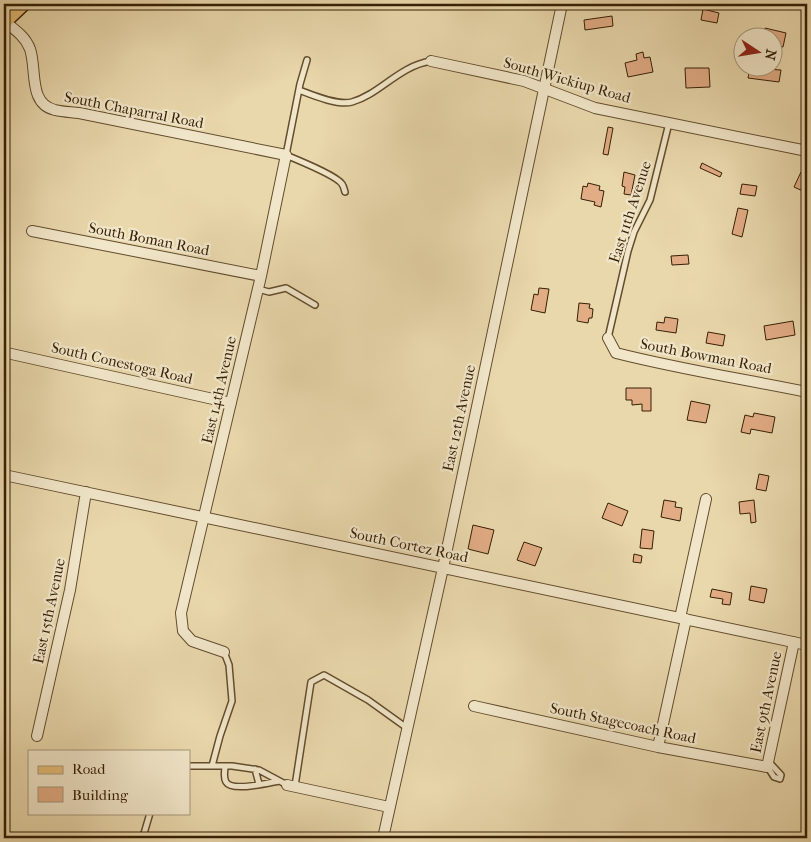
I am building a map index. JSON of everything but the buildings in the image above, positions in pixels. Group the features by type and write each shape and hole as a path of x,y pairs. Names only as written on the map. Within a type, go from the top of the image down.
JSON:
{"main road":[{"path":"4,21 22,4"}],"street":[{"name":"East 12th Avenue","path":"383,838 443,568 562,4"},
{"name":"South Chaparral Road","path":"4,21 20,33 30,48 35,66 35,89 40,100 53,110 286,155"},
{"name":"South Wickiup Road","path":"431,61 524,81 595,108 807,151"},
{"name":"East 14th Avenue","path":"224,652 192,641 182,631 181,613 261,276 286,155"},
{"name":"South Boman Road","path":"32,231 261,276"},
{"name":"South Bowman Road","path":"608,338 616,353 670,366 706,371 807,392"},
{"name":"South Conestoga Road","path":"7,353 231,403"},
{"name":"South Cortez Road","path":"4,475 807,645"},
{"name":"East 15th Avenue","path":"37,736 70,590 86,492"},
{"path":"658,747 706,500"},
{"name":"East 9th Avenue","path":"768,765 794,642"},
{"name":"South Stagecoach Road","path":"474,706 658,747 768,765"},
{"path":"287,784 390,807"}],"lane":[{"path":"307,60 286,155 304,162 342,183 345,192"},
{"name":"South Wickiup Road","path":"299,90 333,101 350,102 368,95 390,79 418,63 431,61"},
{"name":"East 11th Avenue","path":"608,338 628,251 634,232 650,200 669,123"},
{"path":"258,289 269,292 286,288 315,305"},
{"path":"212,766 232,701 229,665 224,652"},
{"path":"287,784 311,682 324,675 368,700 407,728"},
{"path":"190,766 225,766 255,769 287,784"},
{"path":"225,766 224,778 230,786 287,784"},
{"path":"255,769 259,784"},
{"path":"143,838 150,814"}]}
